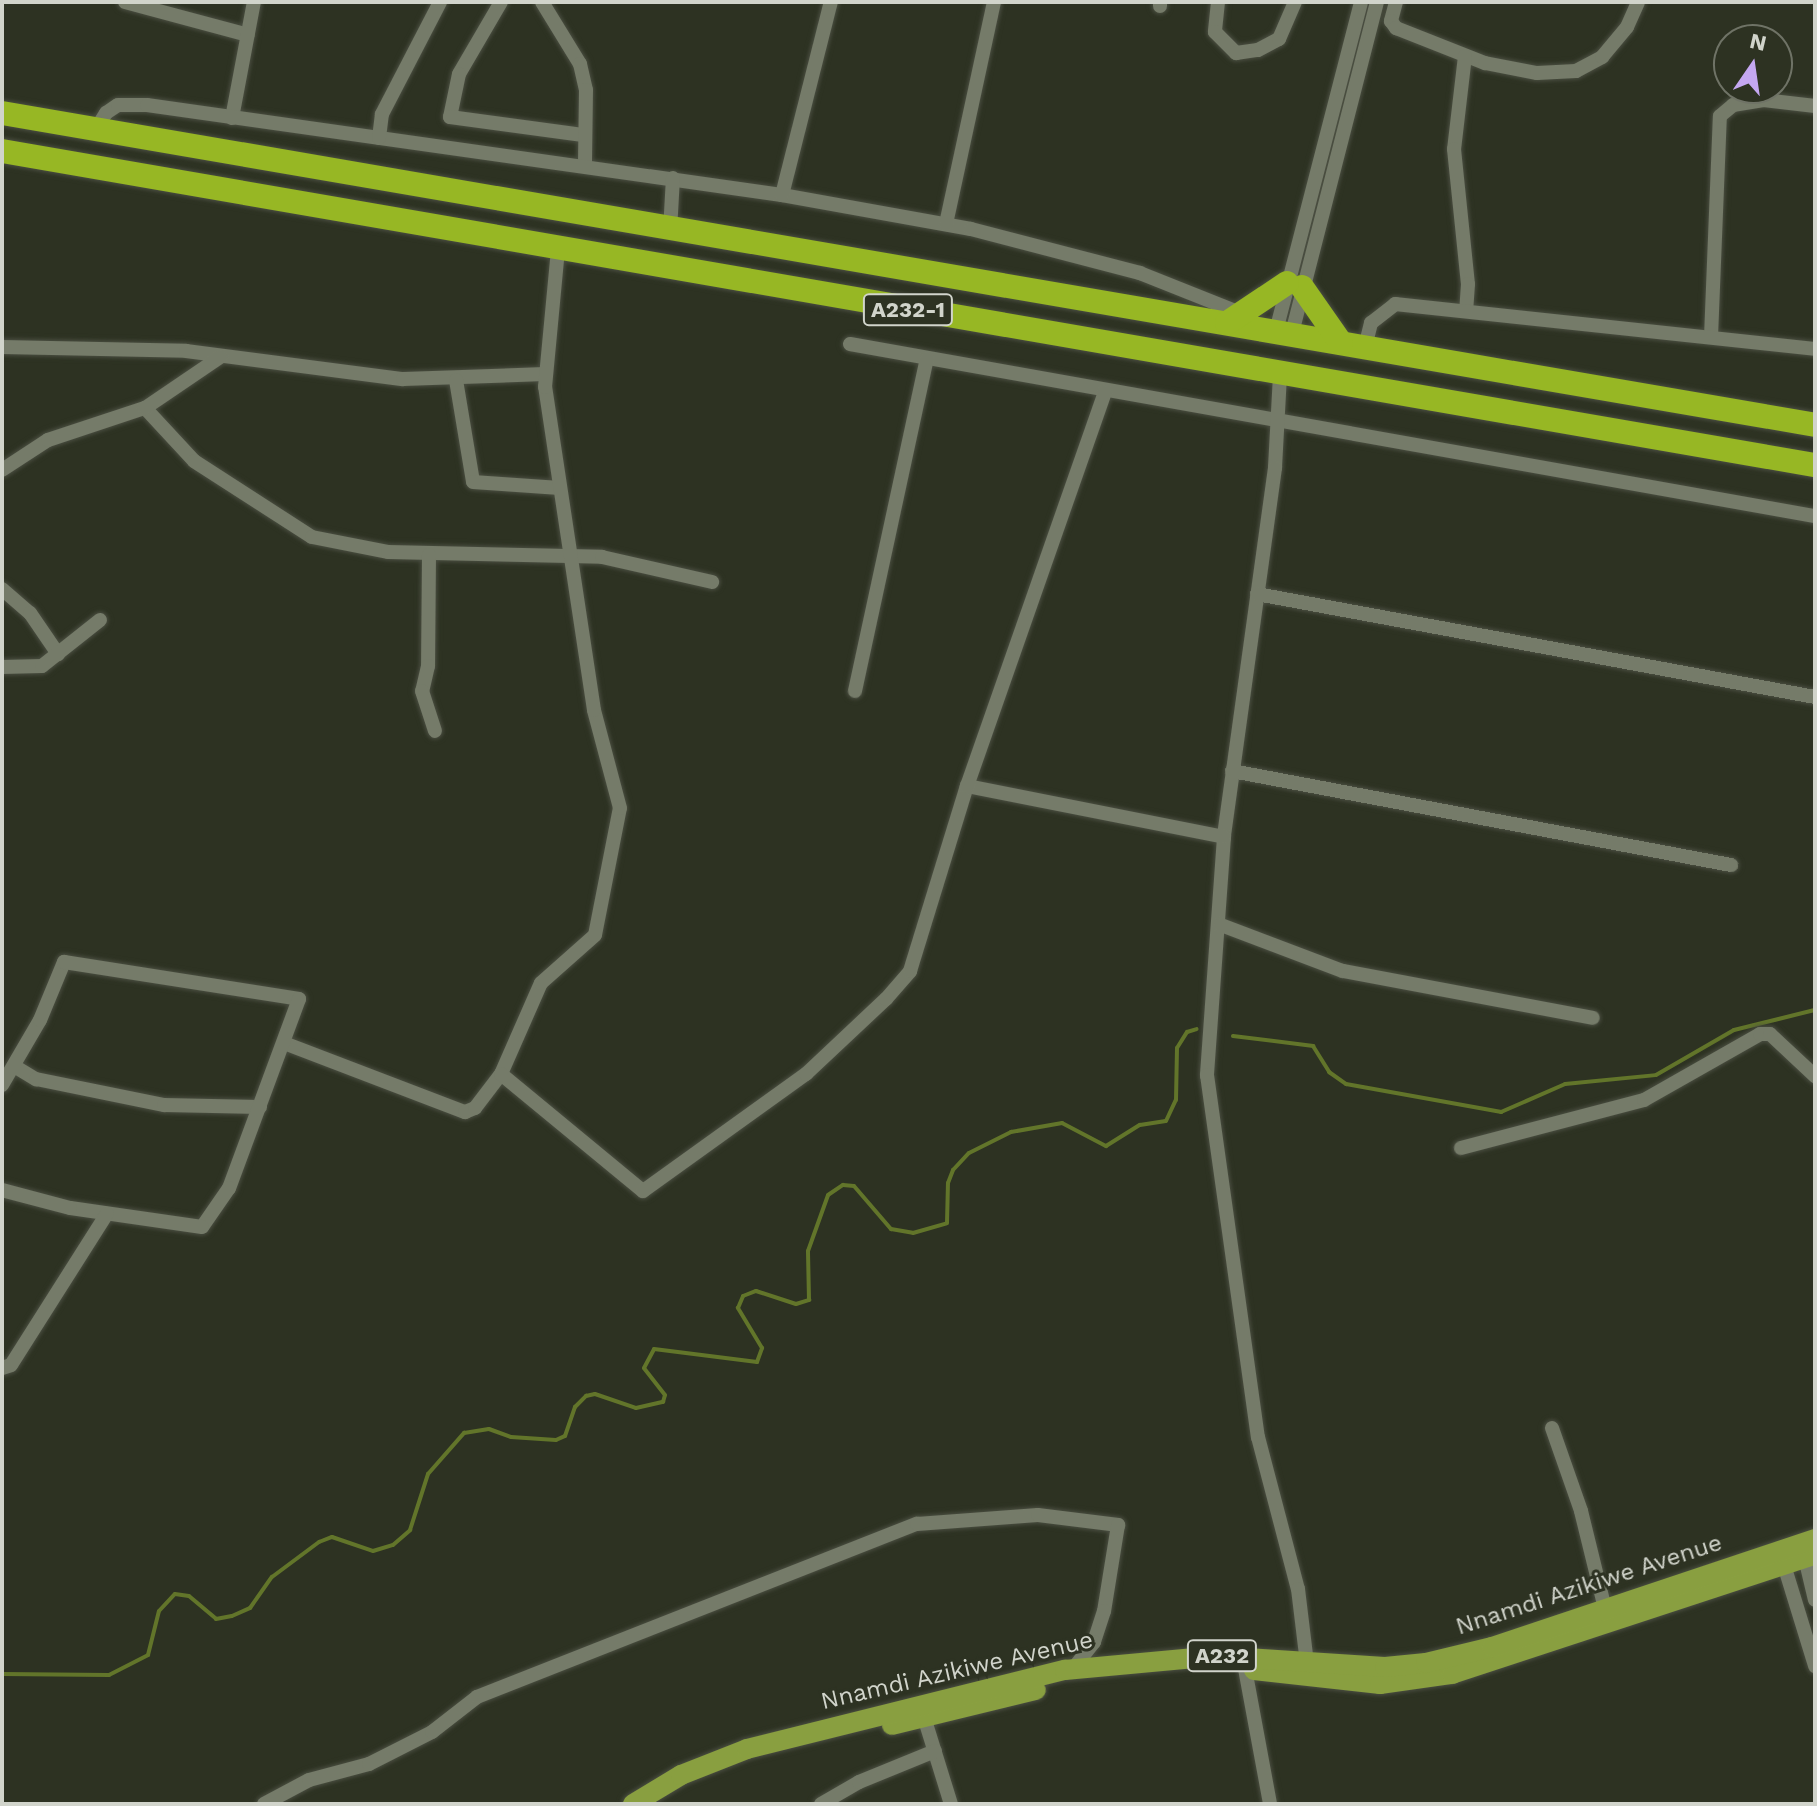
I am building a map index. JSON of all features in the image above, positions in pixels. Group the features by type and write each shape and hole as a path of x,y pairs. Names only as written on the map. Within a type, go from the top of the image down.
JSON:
{"highway":[{"name":"A232-1","path":"2,113 670,231 1235,319 1341,343 1815,425"},
{"name":"A232-1","path":"2,151 558,250 1815,465"},
{"path":"1235,319 1294,285 1341,343"}],"main road":[{"name":"Nnamdi Azikiwe Avenue","path":"659,1804 740,1764 924,1717 1104,1676 1244,1664 1385,1667 1426,1663 1605,1609 1815,1539"},
{"name":"Nnamdi Azikiwe Avenue","path":"633,1804 681,1775 747,1749 1074,1668 1146,1659 1244,1664 1349,1682 1423,1679 1496,1661 1810,1557"}],"street":[{"path":"125,2 248,35"},
{"path":"232,118 254,2"},
{"path":"379,138 382,114 440,2"},
{"path":"501,2 459,74 450,117 583,135"},
{"path":"542,2 580,64 586,90 583,135 585,166"},
{"path":"782,195 831,2"},
{"path":"946,224 994,2"},
{"path":"1218,2 1215,32 1236,53 1258,50 1279,39 1295,2"},
{"path":"1284,332 1361,2"},
{"path":"1294,285 1377,2"},
{"path":"1396,2 1392,26 1465,56 1537,73 1576,71 1614,45 1638,2"},
{"path":"1465,56 1454,149 1468,284 1466,311"},
{"path":"1711,337 1720,116 1733,105 1764,100 1815,106"},
{"path":"96,129 118,105 232,118 782,195 946,224 1140,273 1235,319"},
{"path":"670,231 673,178"},
{"path":"284,1043 465,1112 475,1108 501,1074 541,983 595,935 620,808 594,710 545,374 558,250"},
{"path":"1365,347 1371,323 1395,304 1815,349"},
{"path":"850,344 1105,392 1815,516"},
{"path":"2,347 118,347 403,379 456,380 545,374"},
{"path":"2,470 48,440 145,408 220,357"},
{"path":"855,691 927,359"},
{"path":"1280,375 1257,594 1224,837 1221,925 1207,1075 1210,1117 1258,1437 1298,1589 1307,1663"},
{"path":"456,380 473,482 560,488"},
{"path":"501,1074 629,1184 643,1191 659,1184 698,1148 806,1074 910,971 967,786 1105,392"},
{"path":"145,408 194,461 312,537 429,555 569,554 712,582"},
{"path":"429,555 428,666 422,691 435,731"},
{"path":"2,589 30,613 58,654"},
{"path":"1257,594 1815,697"},
{"path":"2,667 42,666 100,620"},
{"path":"1232,771 1731,865"},
{"path":"967,786 1224,837"},
{"path":"1221,925 1343,971 1593,1018"},
{"path":"2,1085 62,964 72,961 299,999 229,1188 202,1227 107,1214 2,1190"},
{"path":"1461,1148 1644,1100 1760,1034 1770,1034 1815,1076"},
{"path":"14,1066 36,1079 164,1105 260,1107"},
{"path":"2,1368 11,1365 107,1214"},
{"path":"1552,1428 1581,1511 1605,1609"},
{"path":"264,1804 309,1780 369,1764 432,1732 490,1691 917,1524 1038,1515 1118,1525 1104,1611 1094,1642 1074,1668"},
{"path":"1810,1557 1815,1600"},
{"path":"1784,1565 1815,1666"},
{"path":"1244,1664 1270,1804"},
{"path":"924,1717 951,1804"},
{"path":"821,1804 859,1782 935,1751"}],"waterway":[{"path":"1233,1036 1313,1046 1329,1072 1346,1084 1501,1112 1565,1084 1656,1075 1734,1030 1815,1010"},
{"path":"2,1674 109,1675 148,1655 159,1611 175,1594 189,1596 216,1619 232,1616 250,1608 272,1577 319,1542 332,1537 373,1551 393,1545 410,1530 428,1474 464,1433 489,1429 511,1437 556,1440 565,1436 575,1407 586,1396 595,1394 636,1408 663,1402 665,1395 644,1368 654,1349 757,1362 762,1348 738,1308 743,1296 756,1291 796,1304 809,1300 808,1251 828,1195 843,1185 854,1186 891,1229 913,1233 947,1223 948,1183 953,1170 969,1153 1011,1132 1062,1123 1106,1146 1140,1125 1166,1121 1176,1100 1177,1048 1187,1032 1197,1029"}]}
